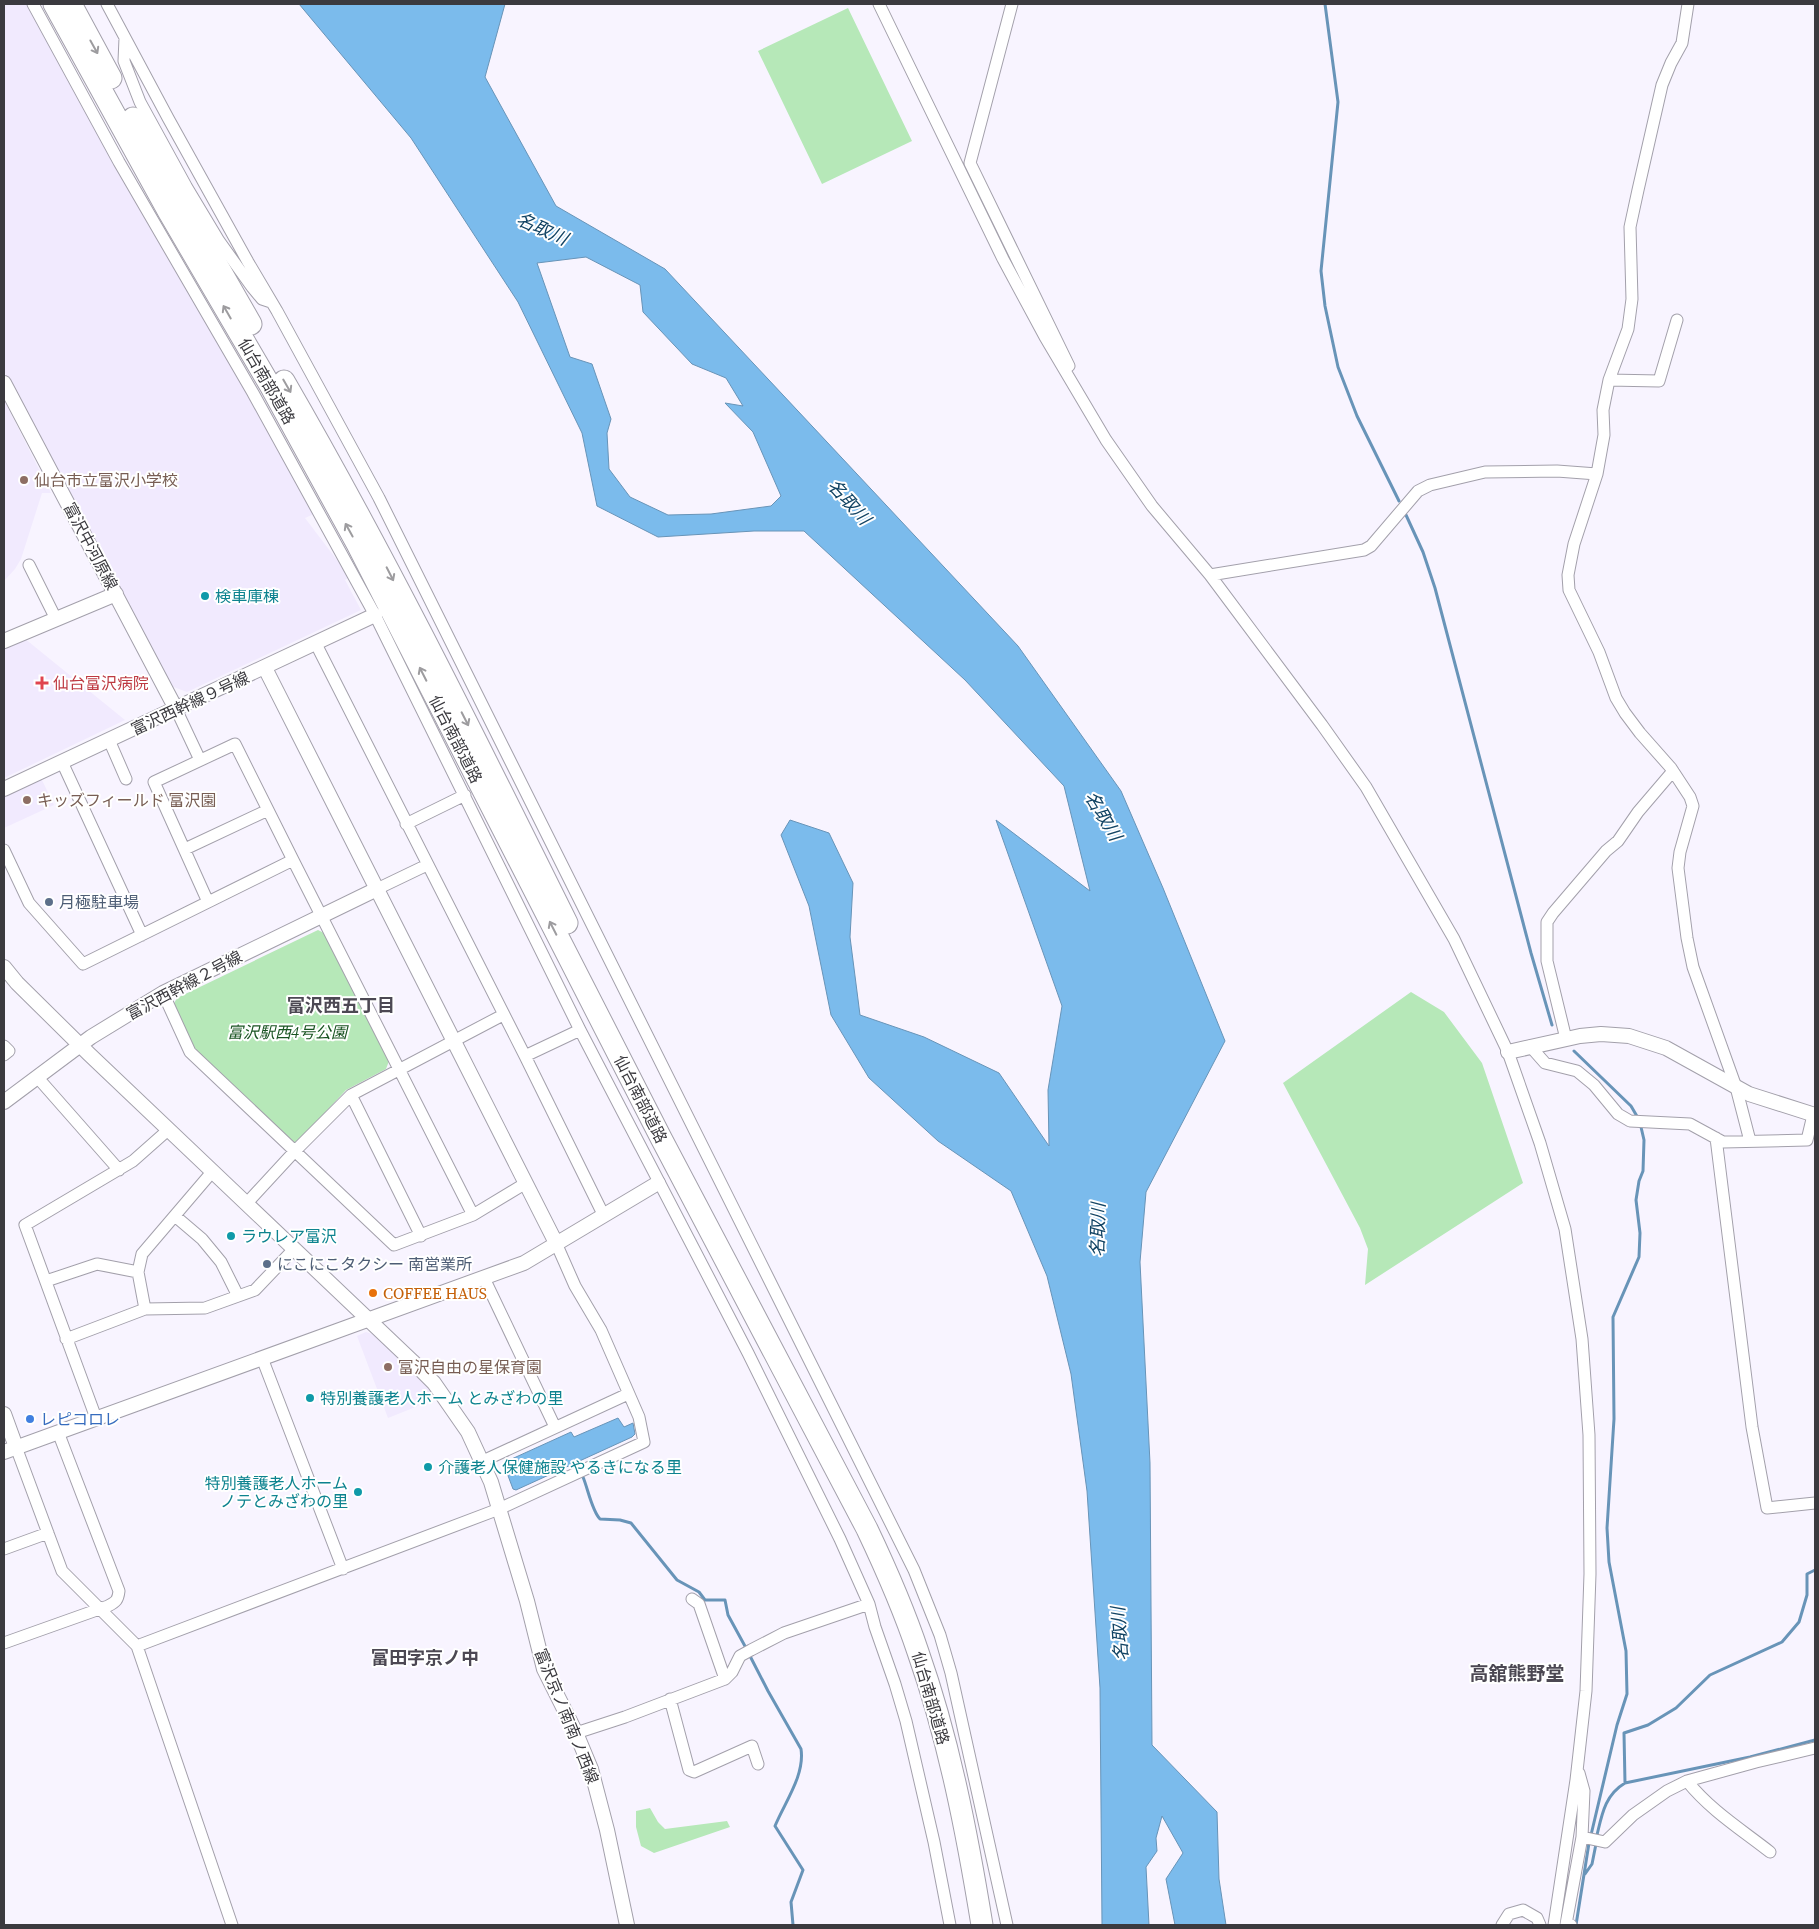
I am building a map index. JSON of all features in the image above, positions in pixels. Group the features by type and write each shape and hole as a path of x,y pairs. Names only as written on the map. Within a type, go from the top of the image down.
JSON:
{"highway":[{"name":"仙台南部道路","path":"54,4 168,210 271,387 357,544 661,1138 844,1483"},
{"name":"仙台南部道路","path":"71,4 178,197 337,473 371,538 483,754 788,1366 890,1579 924,1671 939,1719 962,1817 982,1925"}],"street":[{"path":"33,4 150,206 375,615 580,1030 748,1353 840,1539 869,1604 906,1721 934,1842 950,1925"},
{"path":"107,4 379,498 914,1570 940,1635 951,1673 1007,1925"},
{"path":"879,4 1003,259 1081,400 1152,506 1210,575 1366,786 1454,939 1508,1052 1540,1143 1565,1230 1582,1339 1589,1435 1590,1574 1586,1690 1577,1768 1564,1925"},
{"path":"1012,4 970,162 1068,364 1081,400"},
{"path":"1688,4 1682,43 1670,63 1662,85 1630,227 1632,299 1628,329 1609,380 1603,410 1604,436 1597,474 1574,544 1568,575 1569,590 1599,652 1620,706 1640,733 1686,787 1693,806 1680,852 1678,868 1687,938 1693,966 1736,1087 1750,1141"},
{"path":"125,38 124,61 140,102 184,187 252,287 262,299 272,302"},
{"path":"1609,380 1659,381 1677,320"},
{"name":"富沢中河原線","path":"4,383 176,709"},
{"path":"1210,575 1364,550 1371,546 1418,491 1430,484 1485,472 1557,471 1597,474"},
{"path":"29,565 56,619"},
{"path":"4,641 116,594"},
{"name":"富沢西幹線９号線","path":"4,789 375,615"},
{"path":"316,644 604,1216"},
{"path":"137,1646 499,1509 644,1442 639,1417 601,1330 575,1286 526,1183 265,668"},
{"path":"176,709 200,760"},
{"path":"109,740 126,779"},
{"path":"208,902 154,782 235,744 473,1215"},
{"path":"62,762 142,935"},
{"path":"1566,1039 1547,961 1547,922 1606,851 1618,841 1638,812 1673,771"},
{"path":"406,824 465,795"},
{"path":"185,849 268,810"},
{"path":"4,850 28,903 83,964 293,860"},
{"path":"377,889 427,865"},
{"name":"富沢西幹線２号線","path":"4,1102 80,1045 164,993 377,889"},
{"name":"富沢京ノ南南ノ西線","path":"4,967 17,983 80,1045 434,1384 468,1432 483,1461 499,1509 544,1669 576,1733 591,1769 607,1830 627,1925"},
{"path":"164,993 190,1052 394,1245 473,1215 526,1183"},
{"path":"246,1204 294,1152 351,1095 503,1015"},
{"path":"525,1056 580,1030"},
{"path":"1508,1052 1530,1046 1566,1039 1601,1034 1629,1036 1666,1048 1749,1094 1814,1115 1807,1140 1723,1142 1690,1124 1630,1121 1618,1114 1594,1085 1577,1071 1545,1063 1530,1046"},
{"path":"4,1046 9,1051 4,1055"},
{"path":"38,1078 119,1170"},
{"path":"351,1095 421,1236"},
{"path":"96,1418 25,1225 133,1161 168,1130"},
{"path":"1716,1138 1752,1427 1767,1508 1815,1503"},
{"path":"145,1309 138,1272 142,1254 212,1172"},
{"path":"10,1449 524,1263 658,1182"},
{"path":"175,1216 202,1239 221,1262 238,1296"},
{"path":"66,1339 145,1309 204,1308 255,1290 294,1249"},
{"path":"46,1281 97,1264 138,1272"},
{"path":"484,1278 556,1427"},
{"path":"262,1358 343,1569"},
{"path":"483,1461 628,1394"},
{"path":"4,1414 10,1449 48,1533 62,1571 137,1646 232,1925"},
{"path":"4,1643 99,1609 116,1602 118,1598 119,1591 58,1432"},
{"path":"4,1549 48,1533"},
{"path":"692,1599 699,1604 700,1622 725,1679"},
{"path":"576,1733 625,1717 725,1679 732,1672 740,1656 751,1650 784,1633 869,1604"},
{"path":"670,1700 689,1770 694,1772 752,1746 758,1764"},
{"path":"1582,1837 1605,1842 1627,1820 1667,1791 1687,1781 1815,1748"},
{"path":"1564,1925 1582,1837 1584,1790 1577,1768"},
{"path":"1687,1781 1714,1808 1770,1852"},
{"path":"1502,1925 1509,1914 1523,1910 1536,1918 1540,1925"}],"shaded area":[{"path":"4,4 29,4 314,514 305,518 343,568 348,578 345,580 361,610 187,692 171,686 4,371"},
{"name":"仙台市立富沢小学校","path":"4,400 51,493 42,493 21,559 4,581"},
{"name":"仙台富沢病院","path":"24,638 125,720 4,778 4,647"},
{"name":"キッズフィールド 富沢園","path":"41,778 54,805 4,828 4,795"},
{"name":"富沢自由の星保育園","path":"366,1332 375,1335 438,1398 388,1418 357,1336"}],"green space":[{"path":"848,8 912,141 822,184 758,51"},
{"name":"富沢駅西4号公園","path":"318,930 324,933 389,1061 386,1069 346,1090 297,1143 288,1142 195,1051 173,1005 177,998"},
{"path":"1411,992 1444,1012 1482,1063 1523,1183 1365,1285 1368,1249 1360,1228 1283,1083"},
{"path":"650,1808 658,1822 665,1829 727,1821 730,1827 654,1853 641,1846 636,1827 636,1811"}],"water":[{"name":"名取川","path":"299,4 505,4 485,77 556,206 665,269 1018,646 1121,791 1163,888 1225,1041 1146,1192 1140,1262 1150,1463 1152,1745 1217,1812 1219,1879 1226,1925 1175,1925 1166,1879 1183,1853 1162,1816 1156,1838 1157,1851 1146,1867 1149,1925 1102,1925 1100,1688 1087,1491 1071,1374 1047,1276 1011,1191 938,1141 869,1078 831,1015 809,906 781,835 790,820 829,833 853,883 850,937 860,1015 924,1037 999,1073 1049,1146 1048,1090 1062,1006 996,820 1090,891 1064,786 965,680 804,531 754,531 658,537 597,506 582,433 518,302 411,138","holes":["586,257 640,285 643,312 692,364 726,378 743,406 725,403 753,432 781,496 771,506 711,514 668,515 630,497 609,469 607,433 611,419 592,364 570,357 537,263"]},
{"path":"618,1418 624,1427 633,1423 635,1434 632,1437 516,1490 513,1489 504,1465 505,1462 571,1432 574,1437"}],"waterway":[{"path":"1325,4 1338,102 1321,271 1325,306 1338,367 1357,416 1399,501"},
{"path":"1406,515 1423,552 1435,588 1531,953 1552,1025"},
{"path":"1574,1051 1631,1106 1638,1118"},
{"path":"1591,1835 1617,1725 1627,1694 1626,1651 1609,1562 1607,1528 1614,1419 1613,1317 1639,1257 1640,1233 1636,1200 1639,1181 1643,1171 1644,1140 1641,1127"},
{"path":"583,1477 592,1505 600,1519 620,1520 631,1523 677,1580 699,1592 705,1600 725,1600 728,1615 746,1648"},
{"path":"1625,1783 1624,1733 1648,1725 1676,1708 1710,1675 1782,1642 1799,1622 1807,1595 1807,1574 1815,1570"},
{"path":"750,1656 801,1749 800,1769 797,1778 775,1826 803,1870 791,1902 793,1925"},
{"path":"1597,1835 1605,1806 1613,1793 1625,1783 1750,1757 1815,1740"},
{"path":"1576,1925 1589,1843"},
{"path":"1585,1874 1592,1864 1596,1844"}],"place":[{"name":"仙台市立富沢小学校","path":"24,480"},
{"name":"検車庫棟","path":"205,596"},
{"name":"仙台富沢病院","path":"42,683"},
{"name":"キッズフィールド 富沢園","path":"27,800"},
{"name":"月極駐車場","path":"49,902"},
{"name":"ラウレア富沢","path":"231,1236"},
{"name":"にこにこタクシー 南営業所","path":"267,1264"},
{"name":"COFFEE HAUS","path":"373,1293"},
{"name":"富沢自由の星保育園","path":"388,1367"},
{"name":"特別養護老人ホーム とみざわの里","path":"310,1398"},
{"name":"レピコロレ","path":"30,1419"},
{"name":"介護老人保健施設 やるきになる里","path":"428,1467"},
{"name":"特別養護老人ホーム ノテとみざわの里","path":"358,1492"}],"district":[{"name":"富沢西五丁目","path":"341,1006"},
{"name":"富田字京ノ中","path":"425,1658"},
{"name":"高舘熊野堂","path":"1517,1673"}]}
